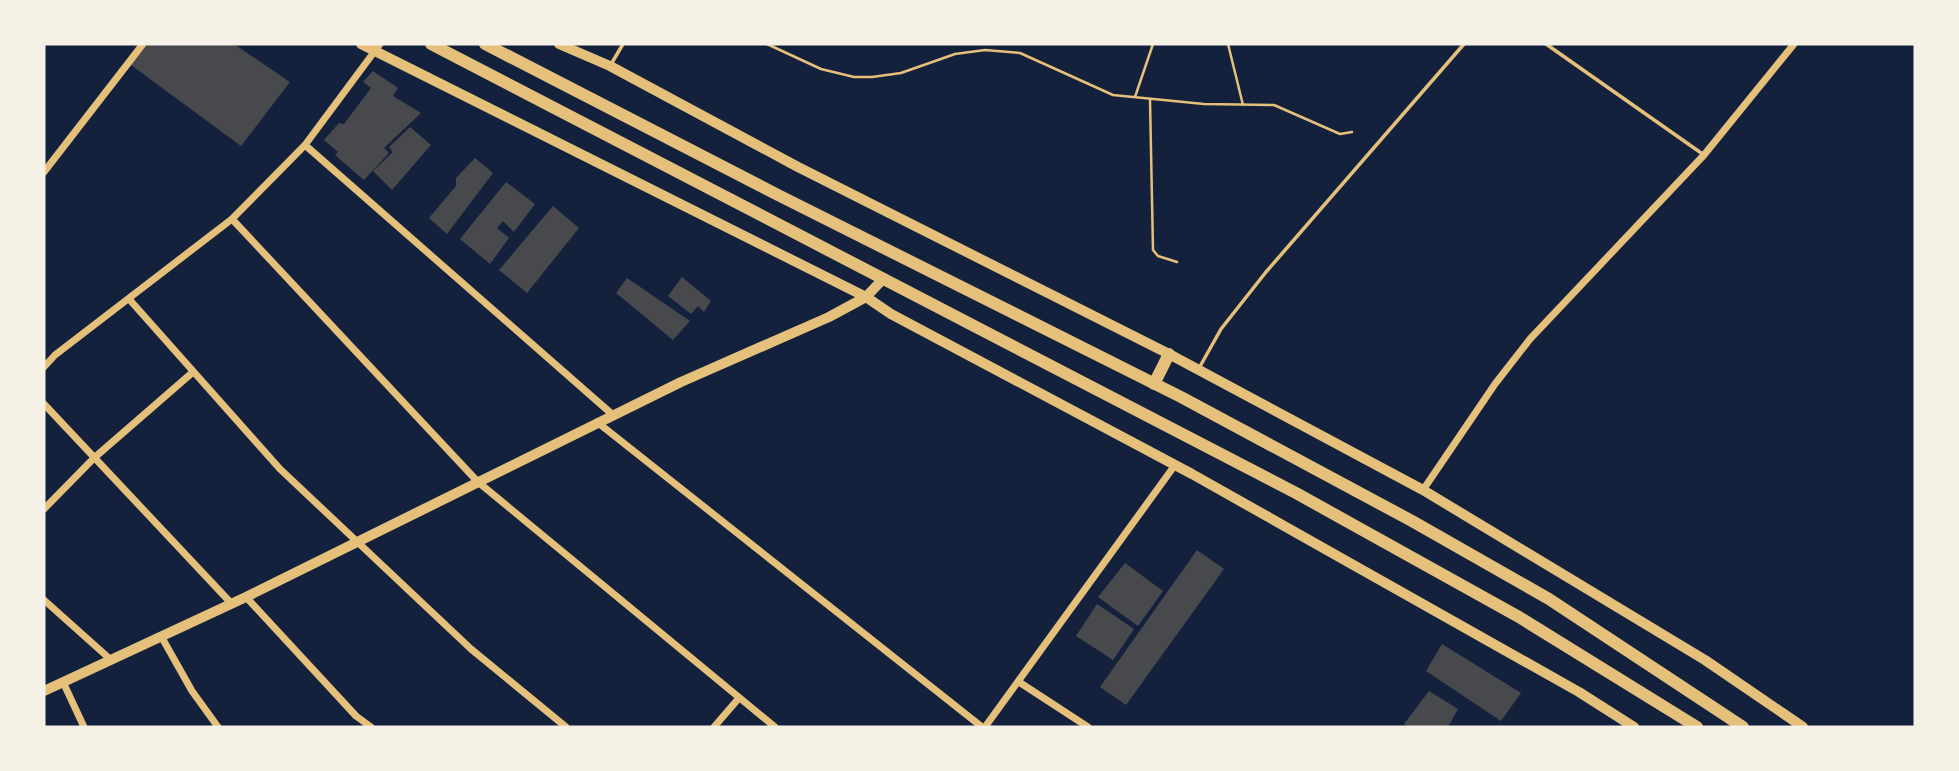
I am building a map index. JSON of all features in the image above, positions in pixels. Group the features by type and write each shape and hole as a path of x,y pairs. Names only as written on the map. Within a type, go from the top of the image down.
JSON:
{"highway":[{"path":"431,44 1296,493 1519,617 1697,727"},
{"path":"485,44 1154,384 1412,520 1549,599 1743,727"},
{"path":"1154,384 1169,354"}],"street":[{"path":"44,172 143,44"},
{"path":"361,44 378,48 866,297 891,314 1175,465 1579,692 1634,727"},
{"path":"559,44 610,66 798,167 1169,354 1423,490 1705,660 1803,727"},
{"path":"1423,490 1495,384 1530,339 1704,155 1794,44"},
{"path":"44,367 55,355 232,219 305,145 378,48"},
{"path":"305,145 613,415"},
{"path":"232,219 478,482 775,727"},
{"path":"44,691 246,597 597,422 829,317 866,297 883,279"},
{"path":"129,299 280,470 471,649 566,727"},
{"path":"44,509 94,458 193,372"},
{"path":"44,404 231,603"},
{"path":"597,422 983,727 1019,682 1175,465"},
{"path":"246,597 356,716 371,727"},
{"path":"44,600 110,659"},
{"path":"162,636 192,691 218,727"},
{"path":"63,681 84,727"},
{"path":"1019,682 1088,727"},
{"path":"714,727 739,698"}],"lane":[{"path":"610,66 623,44"},
{"path":"1198,371 1221,329 1266,272 1464,44"},
{"path":"1546,44 1704,155"}],"path":[{"path":"767,44 821,69 854,77 901,73 955,54 985,50 1020,53 1112,95 1150,100 1274,105 1340,134 1352,132"},
{"path":"1135,99 1153,44"},
{"path":"1228,44 1243,105"},
{"path":"1150,100 1153,250 1158,256 1177,262"}],"building":[{"path":"148,44 234,44 290,82 241,146 131,65"},
{"path":"373,71 398,88 393,96 421,113 384,148 389,153 364,180 335,155 338,152 324,140 339,123 344,124 371,88 363,82"},
{"path":"410,127 431,145 392,190 373,171 393,152 389,147"},
{"path":"475,158 493,173 447,234 429,218 456,186 456,178"},
{"path":"506,182 535,204 514,232 503,221 497,228 509,238 490,264 460,239"},
{"path":"553,206 579,228 527,293 499,270"},
{"path":"682,277 711,301 704,312 698,306 691,314 668,296"},
{"path":"627,278 690,321 673,340 616,293"},
{"path":"1197,550 1224,569 1126,705 1100,687"},
{"path":"1125,563 1163,591 1138,626 1098,597"},
{"path":"1097,604 1134,629 1113,660 1076,636"},
{"path":"1442,644 1521,693 1501,721 1426,671"},
{"path":"1429,691 1458,709 1448,727 1409,727 1404,724"}]}
